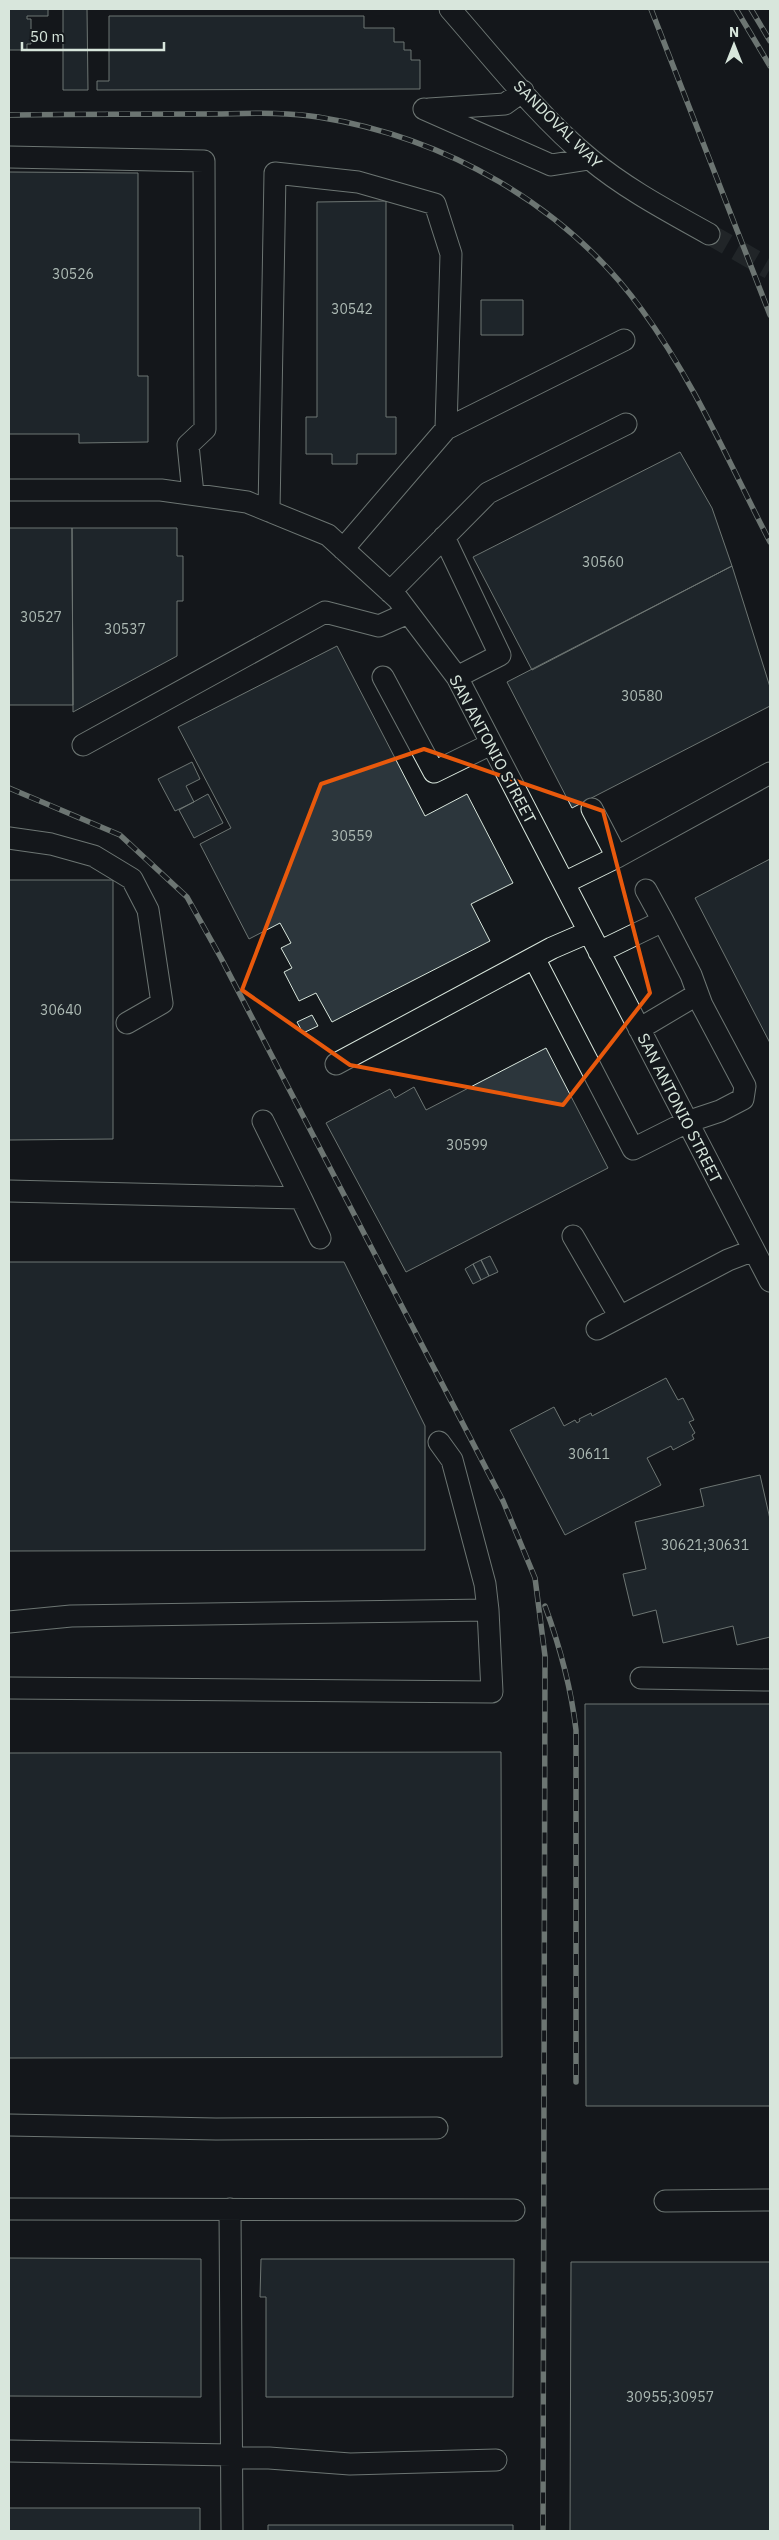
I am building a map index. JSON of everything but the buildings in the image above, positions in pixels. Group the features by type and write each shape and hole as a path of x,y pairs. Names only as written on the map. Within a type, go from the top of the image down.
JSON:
{"street":[{"name":"SANDOVAL WAY","path":"450,9 523,91 589,159 634,190 709,234"},
{"path":"523,91 505,104 424,109 551,165 589,159"},
{"path":"9,157 204,161 205,429 188,445 193,494"},
{"path":"269,511 275,173 358,182 435,204 451,254 446,429"},
{"path":"344,549 446,429 624,340"},
{"path":"390,592 488,493 626,424"},
{"name":"SAN ANTONIO STREET","path":"9,490 161,490 247,502 328,535 390,592 457,677 770,1281"},
{"path":"444,537 500,655 457,677"},
{"path":"83,744 325,612 379,626 408,613"},
{"path":"383,677 434,772 491,744"},
{"path":"564,884 617,858 770,773"},
{"path":"592,809 617,858"},
{"path":"9,838 51,844 94,856 132,879 148,910 162,1003 127,1023"},
{"path":"534,958 633,1149 687,1122 720,1111 743,1099 745,1086 698,994 691,975 646,890"},
{"path":"599,952 663,921"},
{"path":"336,1064 534,958 590,932"},
{"path":"640,1029 698,994"},
{"path":"264,1121 320,1238"},
{"path":"9,1191 301,1198"},
{"path":"573,1236 620,1317"},
{"path":"597,1329 728,1260 754,1250"},
{"path":"9,1688 492,1692 485,1584 452,1460 439,1442"},
{"path":"9,1622 71,1616 488,1610"},
{"path":"641,1678 770,1680"},
{"path":"9,2124 216,2129 437,2128"},
{"path":"665,2201 770,2200"},
{"path":"9,2209 514,2210"},
{"path":"230,2209 232,2531"},
{"path":"9,2451 269,2458 350,2464 496,2460"}],"highlighted area":[{"path":"424,749 603,811 650,993 563,1105 350,1065 242,990 321,784"}],"tunnel":[{"path":"709,234 770,269"}],"railway":[{"path":"651,9 770,315"},
{"path":"736,9 770,66"},
{"path":"751,9 770,41"},
{"path":"9,115 260,113 318,117 365,127 412,141 456,159 499,182 540,208 577,238 611,272 642,310 661,337 695,394 770,542"},
{"path":"9,788 120,835 187,897 221,958 503,1501 535,1578 545,1656 543,2531"},
{"path":"545,1606 564,1667 576,1730 576,2082"}]}
